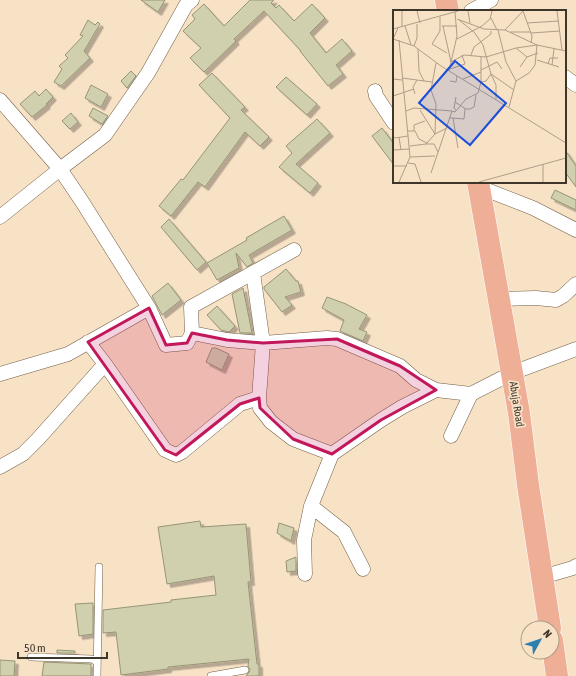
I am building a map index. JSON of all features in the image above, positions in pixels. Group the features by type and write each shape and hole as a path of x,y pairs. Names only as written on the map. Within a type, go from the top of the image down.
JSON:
{"main road":[{"path":"446,0 448,10"},
{"name":"Abuja Road","path":"478,185 519,413 528,486 549,620"},
{"path":"555,660 557,676"}],"street":[{"path":"0,217 108,132 148,73 186,5 192,0"},
{"path":"473,10 491,0"},
{"path":"566,79 576,85"},
{"path":"375,91 376,96 393,122"},
{"path":"0,100 60,169 149,308 166,345 186,343 192,333 191,307 294,250"},
{"path":"478,185 533,208 576,230"},
{"path":"253,273 263,343 259,398 260,408 271,422 293,439 332,454"},
{"path":"499,299 536,298 556,300 564,296 576,284"},
{"path":"0,374 68,354 149,308"},
{"path":"192,333 227,340 263,343 327,338 337,339 400,366 416,380 436,390 472,394"},
{"path":"88,342 105,364 164,450 176,455 182,452 240,404 259,398"},
{"path":"451,436 472,394 512,372 576,349"},
{"path":"0,467 23,454 105,364"},
{"path":"305,574 304,540 311,506 332,454 402,407 436,390"},
{"path":"311,506 344,532 363,569"},
{"path":"542,577 576,566"}],"lane":[{"path":"97,676 99,567"},
{"path":"31,657 92,659 97,662"},
{"path":"211,676 245,670"}],"highlighted area":[{"path":"149,308 166,345 187,343 192,333 227,340 263,343 337,339 400,366 436,390 381,420 332,454 293,439 260,408 259,398 240,404 176,455 165,450 88,342"}],"building":[{"path":"141,0 165,0 158,12"},
{"path":"250,0 274,0 271,3 276,8 279,5 294,21 312,4 325,18 310,33 326,53 342,39 352,51 336,65 343,74 328,86 301,51 264,11 234,39 236,41 204,72 190,58 201,48 183,31 195,19 192,15 204,4 224,26"},
{"path":"88,20 95,25 98,22 100,24 84,51 90,58 61,86 54,82 62,69 59,66 68,58 65,55 83,36 80,35"},
{"path":"131,71 136,76 127,88 121,81"},
{"path":"212,73 245,107 241,110 269,137 260,146 245,132 205,187 198,182 171,216 159,206 181,179 183,180 230,118 199,85"},
{"path":"286,77 317,104 307,115 276,87"},
{"path":"91,85 108,94 101,107 85,98"},
{"path":"46,89 53,97 46,104 47,105 32,117 20,104 35,91 39,96"},
{"path":"93,108 108,116 102,124 89,116"},
{"path":"71,113 78,122 70,129 62,121"},
{"path":"317,119 330,133 296,164 318,183 310,193 279,167 292,153 286,146"},
{"path":"382,128 393,143 393,164 372,136"},
{"path":"566,151 576,166 576,187 566,173"},
{"path":"555,190 576,200 576,210 551,198"},
{"path":"284,216 292,230 249,255 253,263 247,267 236,253 239,268 217,280 207,263 247,240 246,238"},
{"path":"169,219 206,262 197,270 161,227"},
{"path":"286,269 296,281 298,281 301,292 285,297 292,305 282,312 264,287"},
{"path":"168,283 181,300 162,315 152,296"},
{"path":"243,288 252,333 240,333 232,294"},
{"path":"327,297 346,304 367,315 359,329 367,332 363,341 340,331 344,320 322,308"},
{"path":"217,306 235,326 229,332 221,330 207,315"},
{"path":"212,348 216,348 229,354 222,370 206,362"},
{"path":"200,521 201,527 246,524 251,582 248,582 257,664 259,664 259,676 246,676 250,671 248,666 249,659 168,667 168,669 121,675 116,632 103,633 103,610 216,595 214,576 167,584 158,527"},
{"path":"279,523 294,528 291,541 277,533"},
{"path":"296,557 296,571 287,572 286,561"},
{"path":"93,603 93,634 79,636 75,604"},
{"path":"57,650 75,651 75,653 57,653"},
{"path":"0,660 15,661 14,676 0,676"},
{"path":"44,662 91,664 91,676 42,676"}]}
